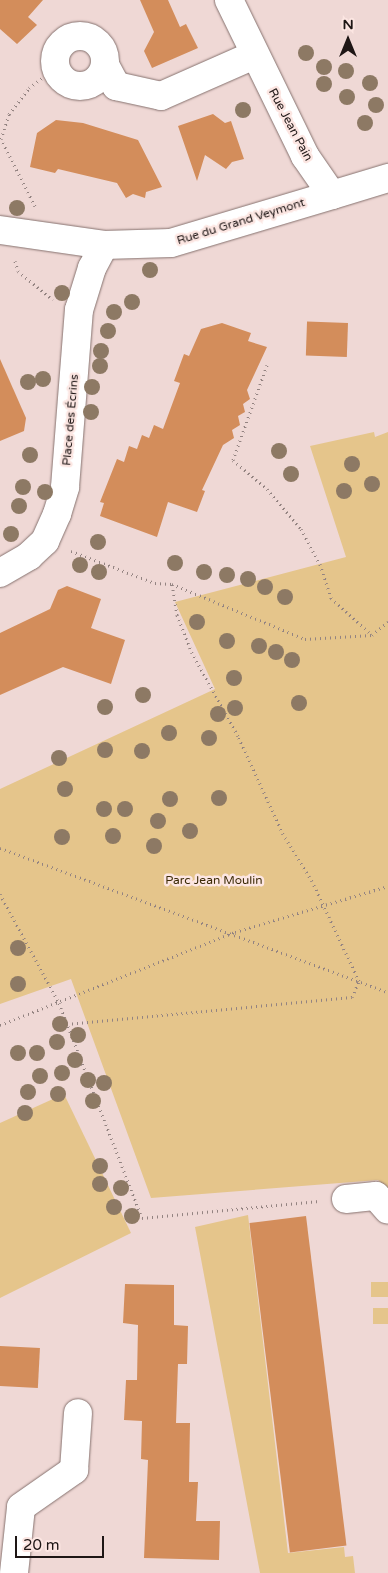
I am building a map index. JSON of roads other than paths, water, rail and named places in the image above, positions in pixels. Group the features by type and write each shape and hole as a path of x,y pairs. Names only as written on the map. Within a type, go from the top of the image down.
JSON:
{"street":[{"name":"Rue Jean Pain","path":"229,0 254,55 305,156 332,195"},
{"path":"105,65 97,80 82,86 66,81 56,68 55,60 61,45 67,40 83,36 98,43 102,49 105,65 116,86 162,96 254,55"},
{"path":"332,195 388,178"},
{"name":"Rue du Grand Veymont","path":"0,230 104,245 171,243 332,195"},
{"name":"Place des Écrins","path":"0,573 28,556 45,540 65,487 79,310 92,268 104,245"},
{"path":"346,1199 376,1196 388,1210"},
{"path":"14,1573 21,1507 74,1470 78,1413"}],"park label":[{"name":"Parc Jean Moulin","path":"214,881"}]}
